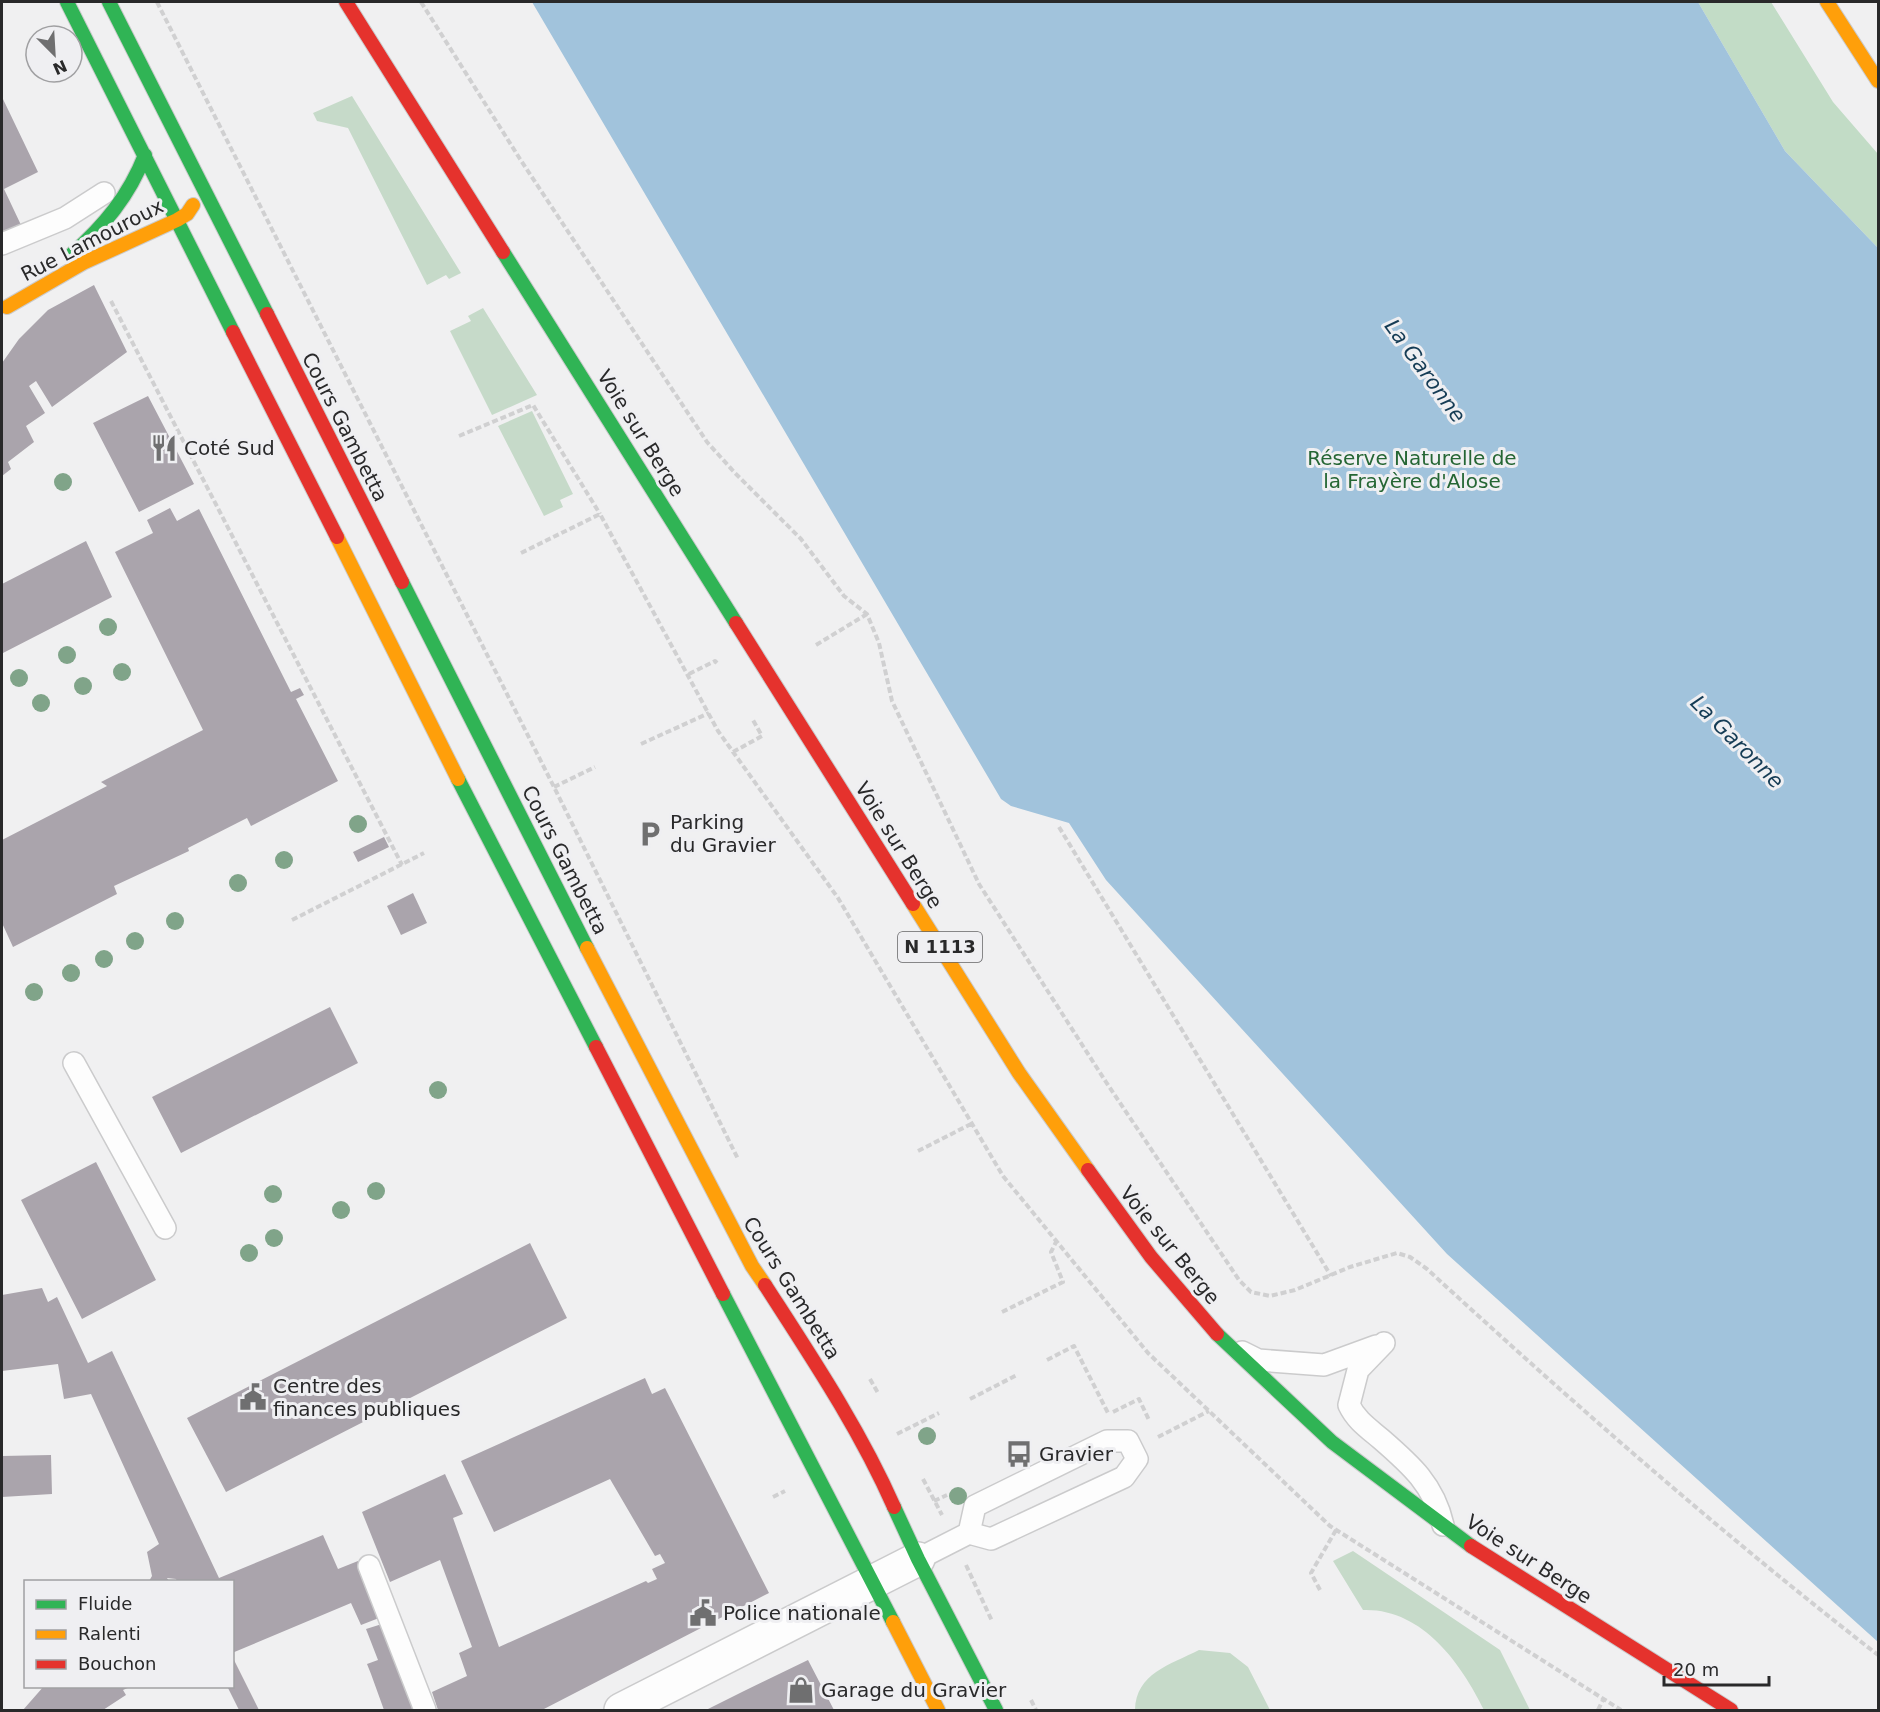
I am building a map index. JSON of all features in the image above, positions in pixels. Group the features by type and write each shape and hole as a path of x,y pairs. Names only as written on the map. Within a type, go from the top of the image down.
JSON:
{"main road":[{"path":"67,2 490,842 938,1710"},
{"name":"Cours Gambetta","path":"109,2 625,1024 741,1245 868,1451 918,1559 996,1710"},
{"name":"Voie sur Berge","path":"346,2 1019,1073 1151,1257 1225,1344 1332,1442 1478,1551 1731,1710"},
{"path":"1827,2 1878,81"},
{"name":"Rue Lamouroux","path":"4,310 100,231 126,198 145,155"},
{"name":"Rue Lamouroux","path":"4,310 83,263 177,220 187,213 193,205 193,170"}],"street":[{"path":"621,1710 918,1559"}],"lane":[{"path":"2,244 65,218 104,193"},
{"path":"74,1063 165,1228"},
{"path":"1225,1344 1258,1360 1324,1365 1384,1343 1358,1370 1349,1405 1355,1417 1400,1455 1430,1487 1443,1525"},
{"path":"918,1559 962,1536 991,1539 1124,1477 1137,1459 1128,1441 1107,1441 975,1506 962,1536"},
{"path":"369,1566 425,1710"}],"path":[{"path":"157,2 554,787 742,1167"},
{"path":"421,2 514,149 707,442 801,539 844,596 867,614 879,643 892,701 979,884 1106,1082 1226,1262 1251,1292 1270,1296 1331,1276 1350,1267 1397,1254 1410,1257 1427,1269 1596,1424 1809,1601 1878,1655"},
{"path":"111,301 402,864"},
{"path":"459,436 533,405 600,514 708,712 641,744"},
{"path":"521,553 600,514"},
{"path":"816,645 867,614"},
{"path":"689,674 716,661 721,669"},
{"path":"733,752 762,736 750,715"},
{"path":"554,787 595,767"},
{"path":"1059,827 1331,1276"},
{"path":"292,920 424,853"},
{"path":"918,1151 971,1124"},
{"path":"1002,1312 1063,1282 1051,1252 1056,1242"},
{"path":"1047,1360 1074,1346 1108,1414"},
{"path":"867,1375 879,1395"},
{"path":"970,1398 1017,1375"},
{"path":"1162,1435 1209,1411"},
{"path":"899,1434 939,1413"},
{"path":"894,1424 904,1443"},
{"path":"919,1472 962,1536 993,1622"},
{"path":"1320,1590 1311,1573 1336,1530"},
{"path":"1026,1691 1036,1710"},
{"path":"1598,1710 1603,1700"}],"green space":[{"path":"1698,2 1771,2 1833,102 1878,154 1878,248 1785,151"},
{"path":"352,96 461,273 449,279 446,275 427,285 348,128 317,121 313,113"},
{"path":"483,308 537,395 492,415 450,331 471,321 468,316"},
{"path":"532,411 573,494 560,500 563,507 544,516 498,426"},
{"path":"1353,1551 1500,1650 1530,1710 1484,1710 1464,1674 1451,1657 1421,1628 1404,1618 1384,1612 1363,1610 1333,1561"},
{"path":"1199,1650 1230,1653 1248,1667 1270,1710 1135,1710 1141,1687 1148,1679 1166,1666"}],"water":[{"name":"Réserve Naturelle de la Frayère d'Alose","path":"532,2 1698,2 1785,151 1878,248 1878,1642 1447,1254 1106,880 1069,823 1011,806 1001,799"}],"building":[{"path":"2,97 38,172 4,189 21,225 2,235"},
{"path":"94,285 127,352 52,407 36,381 29,386 45,413 26,426 34,442 8,462 11,469 2,476 2,363 19,339 48,310"},
{"path":"148,396 194,484 139,512 93,423"},
{"path":"170,508 177,521 199,509 291,692 300,688 304,695 296,699 338,781 251,826 247,818 188,848 189,851 114,886 117,894 13,947 2,923 2,840 107,786 101,782 203,730 115,552 153,533 147,520"},
{"path":"86,541 112,597 3,653 2,584"},
{"path":"384,837 389,847 358,862 353,852"},
{"path":"413,893 427,923 401,935 387,906"},
{"path":"330,1007 358,1063 181,1153 152,1097"},
{"path":"96,1162 156,1280 82,1319 21,1200"},
{"path":"530,1243 567,1318 226,1492 187,1418"},
{"path":"42,1288 48,1302 57,1297 88,1363 112,1351 219,1578 323,1535 338,1569 358,1561 379,1618 361,1625 351,1603 234,1652 234,1580 167,1578 168,1580 150,1580 152,1576 147,1552 159,1544 91,1394 64,1399 58,1364 2,1371 2,1295"},
{"path":"645,1378 652,1394 665,1388 769,1593 542,1710 438,1710 432,1692 467,1676 459,1653 472,1647 440,1560 390,1582 362,1512 445,1474 463,1514 453,1518 499,1647 646,1581 648,1583 657,1579 652,1569 665,1563 660,1554 655,1556 610,1479 494,1532 461,1461"},
{"path":"51,1455 52,1494 2,1497 2,1456"},
{"path":"382,1624 414,1710 384,1710 367,1664 378,1660 366,1629"},
{"path":"234,1660 259,1710 239,1710 228,1688 234,1688"},
{"path":"808,1660 834,1710 706,1710 744,1691"},
{"path":"42,1688 128,1688 123,1690 126,1695 103,1710 23,1710"}],"traffic: fast":[{"path":"67,2 233,332"},
{"path":"109,2 267,314"},
{"path":"71,255 114,210 139,170 145,155"},
{"path":"503,252 736,623"},
{"path":"402,582 587,948"},
{"path":"458,779 596,1047"},
{"path":"723,1294 893,1622"},
{"path":"1217,1334 1332,1442 1471,1546"},
{"path":"894,1507 918,1559 996,1710"}],"traffic: slow":[{"path":"1827,2 1878,81"},
{"path":"7,307 83,263 177,220 187,214 193,205"},
{"path":"337,537 458,779"},
{"path":"913,904 1019,1073 1088,1170"},
{"path":"587,948 752,1266 765,1285"},
{"path":"893,1622 938,1710"}],"traffic: jam":[{"path":"346,2 503,252"},
{"path":"267,314 402,582"},
{"path":"233,332 337,537"},
{"path":"736,623 913,904"},
{"path":"596,1047 723,1294"},
{"path":"1088,1170 1151,1257 1217,1334"},
{"path":"765,1285 850,1421 894,1507"},
{"path":"1471,1546 1731,1710"}],"place":[{"name":"Coté Sud","path":"164,448"},
{"name":"Parking du Gravier","path":"650,834"},
{"name":"Centre des finances publiques","path":"253,1397"},
{"name":"Gravier","path":"1019,1454"},
{"name":"Police nationale","path":"703,1613"},
{"name":"Garage du Gravier","path":"801,1690"}],"water label":[{"name":"La Garonne","path":"1425,371"},
{"name":"La Garonne","path":"1737,742"}]}
